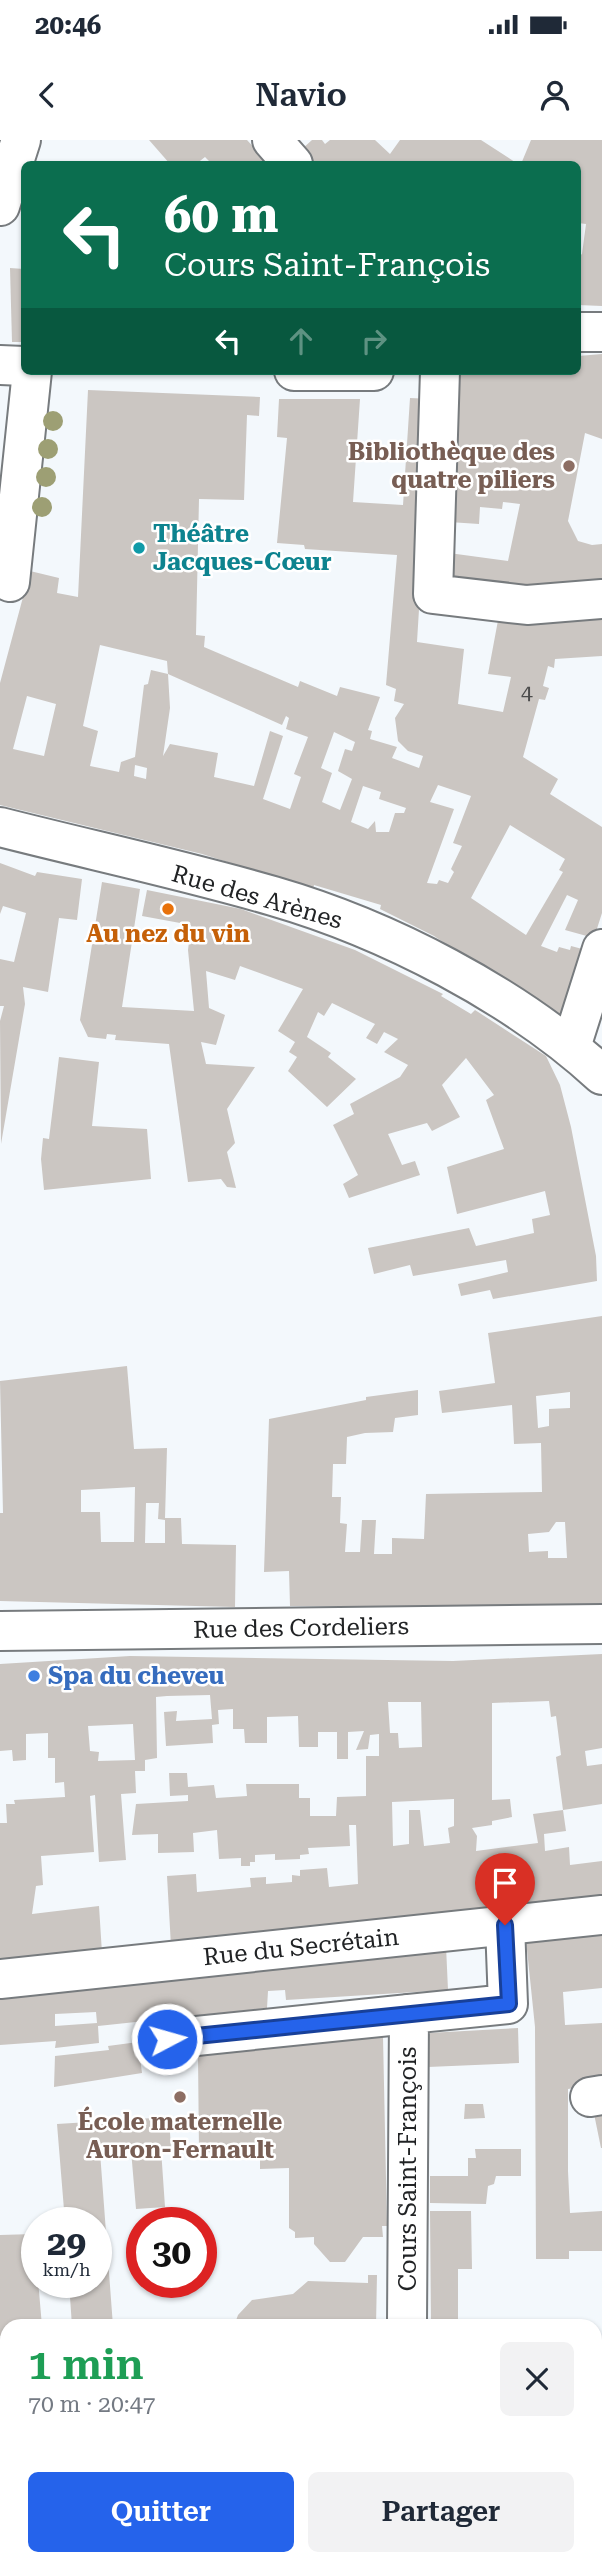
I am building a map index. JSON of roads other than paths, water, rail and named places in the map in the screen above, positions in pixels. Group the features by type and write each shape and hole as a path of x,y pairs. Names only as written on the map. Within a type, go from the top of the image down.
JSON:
{"street":[{"path":"0,206 21,140"},
{"path":"272,140 290,161"},
{"path":"581,332 602,332"},
{"path":"0,365 21,366"},
{"path":"10,582 32,375"},
{"path":"440,375 433,594 527,605 602,599"},
{"name":"Rue des Arènes","path":"0,827 274,896 379,934 478,987 571,1047 602,1075"},
{"path":"571,1047 602,949"},
{"name":"Rue des Cordeliers","path":"0,1631 602,1624"},
{"name":"Rue du Secrétain","path":"0,1979 602,1915"},
{"name":"Cours Saint-François","path":"167,2039 509,2004 505,1925"},
{"name":"Cours Saint-François","path":"407,2319 409,2014"}],"place":[{"name":"Bibliothèque des quatre piliers","path":"569,466"},
{"name":"Théâtre Jacques-Cœur","path":"139,548"},
{"name":"Au nez du vin","path":"168,909"},
{"name":"Spa du cheveu","path":"34,1676"},
{"name":"École maternelle Auron-Fernault","path":"180,2097"}]}
